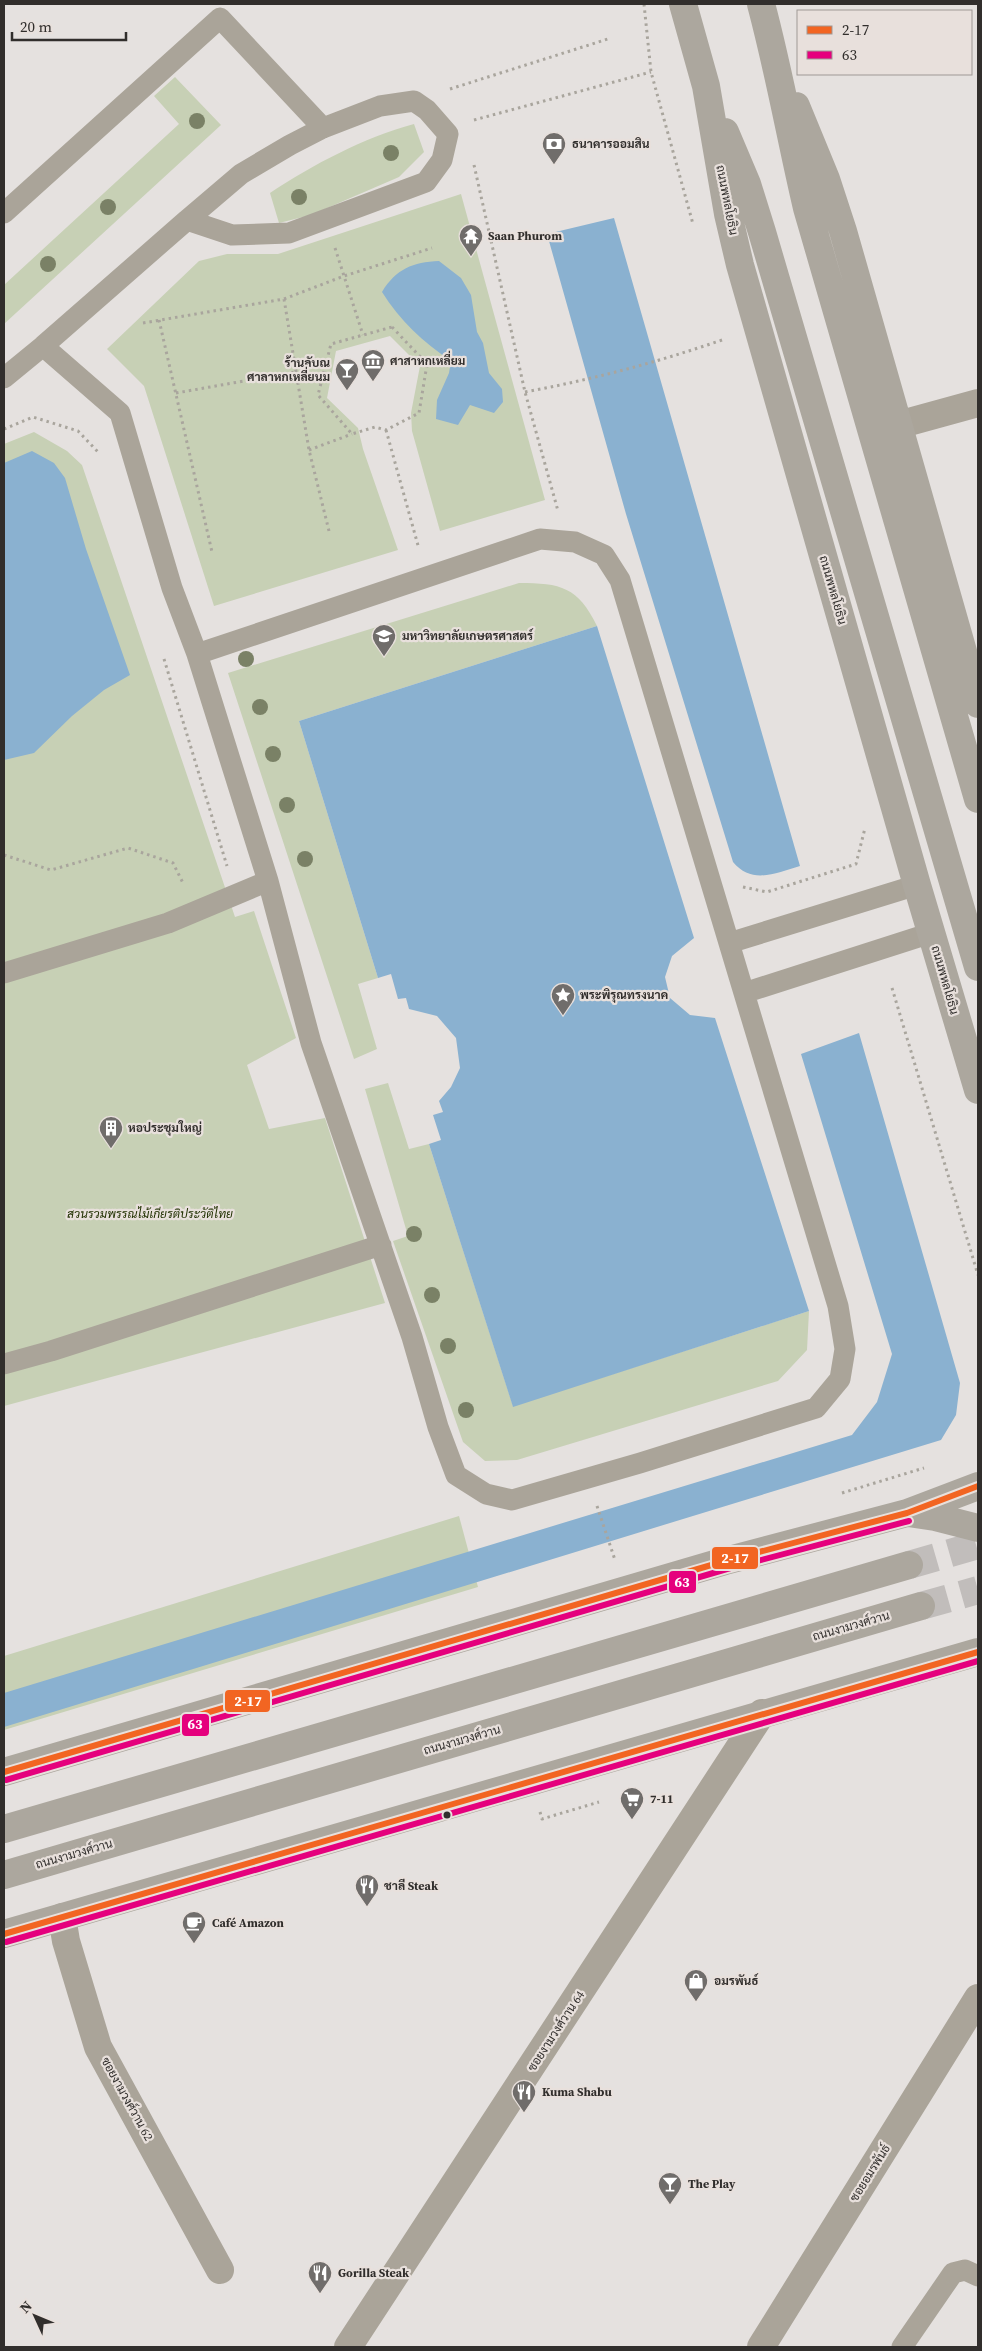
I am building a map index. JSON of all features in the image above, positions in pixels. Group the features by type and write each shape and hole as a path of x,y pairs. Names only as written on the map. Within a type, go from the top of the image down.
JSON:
{"main road":[{"name":"ถนนพหลโยธิน","path":"683,4 706,86 728,214 740,265 917,885 978,1090"},
{"path":"761,4 777,61 786,113 807,208 978,799"},
{"path":"777,61 826,179 898,425 972,664 978,704"},
{"name":"ถนนพหลโยธิน","path":"706,86 747,184 762,232 978,967"},
{"path":"4,1772 716,1563 907,1513 978,1486"},
{"path":"907,1513 935,1517 978,1528"},
{"path":"4,1829 908,1565"},
{"name":"ถนนงามวงศ์วาน","path":"4,1875 921,1606"},
{"path":"951,1659 978,1644"},
{"path":"4,1934 978,1652"}],"street":[{"path":"898,425 978,403"},
{"name":"ซอยงามวงศ์วาน 64","path":"348,2347 762,1713"},
{"name":"ซอยงามวงศ์วาน 62","path":"62,1917 66,1942 98,2047 220,2270"},
{"name":"ซอยอมรพันธ์","path":"761,2347 978,1998"}],"lane":[{"path":"4,213 218,11 324,128"},
{"path":"4,378 43,346 187,220 241,174 290,145 324,128 380,106 414,101 427,110 448,134 442,160 426,182 289,233 232,235 187,220"},
{"path":"43,346 120,412 172,588 197,654 268,881 311,1043 412,1337 438,1427 456,1475 486,1494 512,1500 816,1408 840,1379 845,1349 838,1306 620,580 604,555 575,542 540,539 197,654"},
{"path":"4,973 168,923 235,893 268,881"},
{"path":"728,943 917,885"},
{"path":"744,993 932,933"},
{"path":"4,1364 51,1352 381,1245"},
{"path":"902,2347 953,2273 965,2270 978,2276"}],"path":[{"path":"414,101 610,38"},
{"path":"464,123 651,72"},
{"path":"473,162 525,392 560,518"},
{"path":"332,238 363,335"},
{"path":"143,323 284,299 344,276 432,248"},
{"path":"284,299 309,450 328,531"},
{"path":"159,320 212,552"},
{"path":"309,450 375,427 386,430 419,413 427,364 392,327 332,344 318,395 352,434"},
{"path":"525,392 587,381 662,361 725,339"},
{"path":"176,393 295,372"},
{"path":"4,429 33,417 78,431 102,456"},
{"path":"386,430 420,552"},
{"path":"162,656 235,893"},
{"path":"737,880 742,887 767,892 856,864 865,828"},
{"path":"4,855 51,870 128,848 173,863 186,890 168,923"},
{"path":"892,988 978,1275"},
{"path":"598,1509 615,1561"},
{"path":"542,1819 598,1802"}],"green space":[{"path":"175,77 221,125 4,324 4,285 179,124 154,96"},
{"path":"414,124 424,152 399,177 311,215 279,223 270,193 339,153 376,137"},
{"path":"461,194 545,500 440,531 412,431 411,413 420,366 390,336 336,351 327,398 358,428 363,449 398,550 214,606 144,386 107,349 199,261 227,254 278,254"},
{"name":"สวนรวมพรรณไม้เกียรติประวัติไทย","path":"34,432 67,451 82,465 235,917 254,911 296,1038 247,1065 269,1129 325,1118 385,1303 4,1406 4,444"},
{"path":"519,583 546,584 567,590 583,603 597,626 299,721 378,978 358,984 377,1049 354,1059 228,673"},
{"path":"388,1083 409,1149 429,1144 513,1406 809,1311 807,1350 778,1381 517,1460 485,1461 463,1442 393,1241 408,1236 365,1089"},
{"path":"459,1516 478,1587 4,1730 4,1656"}],"water":[{"path":"614,218 800,866 773,874 756,875 748,873 740,869 733,862 626,514 547,234"},
{"path":"439,261 461,278 471,295 477,332 483,343 489,373 502,389 503,402 494,413 470,405 458,425 436,419 437,400 449,373 451,361 413,330 396,312 382,292 399,272 406,268 421,263"},
{"path":"32,451 54,463 65,478 86,549 130,675 104,690 72,716 34,753 4,760 4,463"},
{"path":"597,626 694,938 672,956 665,977 670,998 690,1015 715,1018 809,1311 513,1407 429,1144 441,1140 433,1115 443,1112 439,1101 451,1087 460,1068 456,1038 437,1016 409,1009 406,998 398,999 391,974 378,978 299,721"},
{"path":"859,1033 960,1383 956,1415 941,1440 4,1727 4,1693 852,1435 877,1402 892,1354 801,1054"}],"tunnel":[{"path":"909,1565 978,1545"},
{"path":"921,1606 978,1590"}],"transit line":[{"name":"2-17","path":"4,1772 725,1561 907,1513 978,1486"},
{"name":"63","path":"6,1780 727,1569 909,1521"},
{"name":"2-17","path":"4,1934 978,1652"},
{"name":"63","path":"6,1942 978,1661"}],"place":[{"name":"ธนาคารออมสิน","path":"554,165"},
{"name":"Saan Phurom","path":"471,257"},
{"name":"ศาสาหกเหลี่ยม","path":"373,382"},
{"name":"ร้านลับณ ศาลาหกเหลี่ยนม","path":"347,391"},
{"name":"มหาวิทยาลัยเกษตรศาสตร์","path":"384,657"},
{"name":"พระพิรุณทรงนาค","path":"563,1016"},
{"name":"หอประชุมใหญ่","path":"111,1149"},
{"name":"7-11","path":"632,1820"},
{"name":"ชาลี Steak","path":"367,1907"},
{"name":"Café Amazon","path":"194,1944"},
{"name":"อมรพันธ์","path":"696,2002"},
{"name":"Kuma Shabu","path":"524,2113"},
{"name":"The Play","path":"670,2205"},
{"name":"Gorilla Steak","path":"320,2294"}]}
